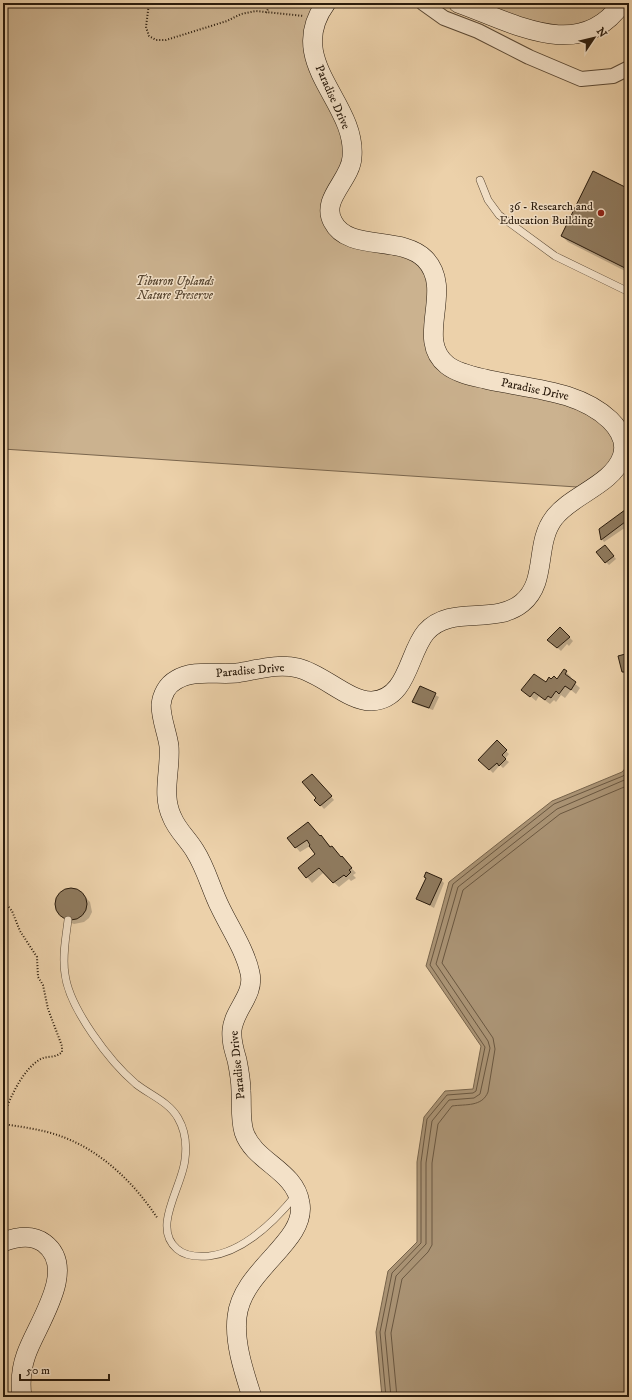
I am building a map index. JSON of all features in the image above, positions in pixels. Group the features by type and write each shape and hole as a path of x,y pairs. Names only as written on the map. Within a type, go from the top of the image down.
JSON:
{"street":[{"name":"Paradise Drive","path":"252,1397 238,1342 237,1312 243,1294 253,1278 288,1240 298,1225 301,1208 297,1193 288,1179 254,1149 243,1128 240,1080 232,1043 232,1029 235,1018 250,990 250,974 244,956 219,905 198,856 174,822 168,809 166,790 169,750 161,704 164,694 174,681 188,675 229,673 274,666 286,666 312,672 363,700 378,700 388,696 400,685 421,640 433,626 449,618 490,615 505,612 524,602 535,586 542,542 550,524 566,506 611,473 622,457 624,446 621,434 614,424 603,414 582,401 564,395 466,374 446,365 438,356 434,345 433,330 438,289 435,276 426,259 415,251 401,246 363,241 349,236 333,224 329,210 330,203 350,169 353,152 346,124 322,78 313,49 315,24 326,3"},
{"path":"423,3 444,18 483,33 529,56 581,79 613,76 629,68"},
{"path":"458,3 534,30 563,36 579,35 592,30 611,16 622,3"},
{"path":"3,1242 19,1238 35,1238 52,1250 57,1265 54,1292 24,1362 21,1382 22,1397"}],"lane":[{"path":"480,180 488,200 499,215 555,256 629,292"},
{"path":"68,920 64,950 64,966 70,995 90,1029 117,1067 137,1085 172,1109 178,1118 186,1137 185,1160 168,1215 166,1231 171,1244 181,1253 201,1257 220,1255 243,1244 270,1223 297,1193"}],"path":[{"path":"149,3 146,27 149,36 156,40 166,40 227,21 240,14 256,11 292,15"},
{"path":"266,13 271,3"},
{"path":"3,900 12,911 20,931 37,957 38,976 43,985 48,1009 62,1046 62,1052 58,1056 40,1059 34,1064 21,1080 3,1116"},
{"path":"3,1124 64,1137 100,1157 130,1181 149,1205 166,1231"}],"green space":[{"name":"Tiburon Uplands Nature Preserve","path":"3,3 326,3 313,32 349,133 333,224 426,259 439,356 573,397 624,445 592,488 3,449"},
{"path":"458,3 622,3 579,35"}],"water":[{"path":"629,764 629,1397 382,1397 376,1332 388,1271 417,1242 417,1162 424,1117 445,1091 473,1089 481,1046 426,966 449,882 552,801 622,772"}],"building":[{"name":"36 - Research and Education Building","path":"593,171 629,189 629,270 561,236"},
{"path":"629,507 629,519 601,540 599,529"},
{"path":"605,545 614,556 605,563 596,552"},
{"path":"560,627 570,637 557,648 547,640"},
{"path":"629,653 628,680 624,672 622,672 618,656"},
{"path":"564,669 567,671 565,674 576,682 571,690 565,686 559,694 556,691 551,698 548,696 545,700 534,692 530,697 521,690 534,674 546,682 549,677 551,679 554,676 557,679"},
{"path":"420,686 436,693 429,708 412,702"},
{"path":"497,740 507,750 502,755 506,759 499,766 497,763 489,770 478,760"},
{"path":"312,774 332,796 320,806 314,800 316,798 302,782"},
{"path":"308,822 330,847 332,846 352,868 349,870 351,872 346,877 344,875 333,883 319,868 306,878 298,868 315,854 309,846 310,845 307,840 295,848 287,838"},
{"path":"426,872 442,879 430,905 416,899 426,878 424,877"},
{"path":"68,888 74,888 84,895 87,904 86,910 80,917 74,920 68,920 58,913 55,907 55,901 62,891"}],"place":[{"name":"36 - Research and Education Building","path":"601,213"}]}
